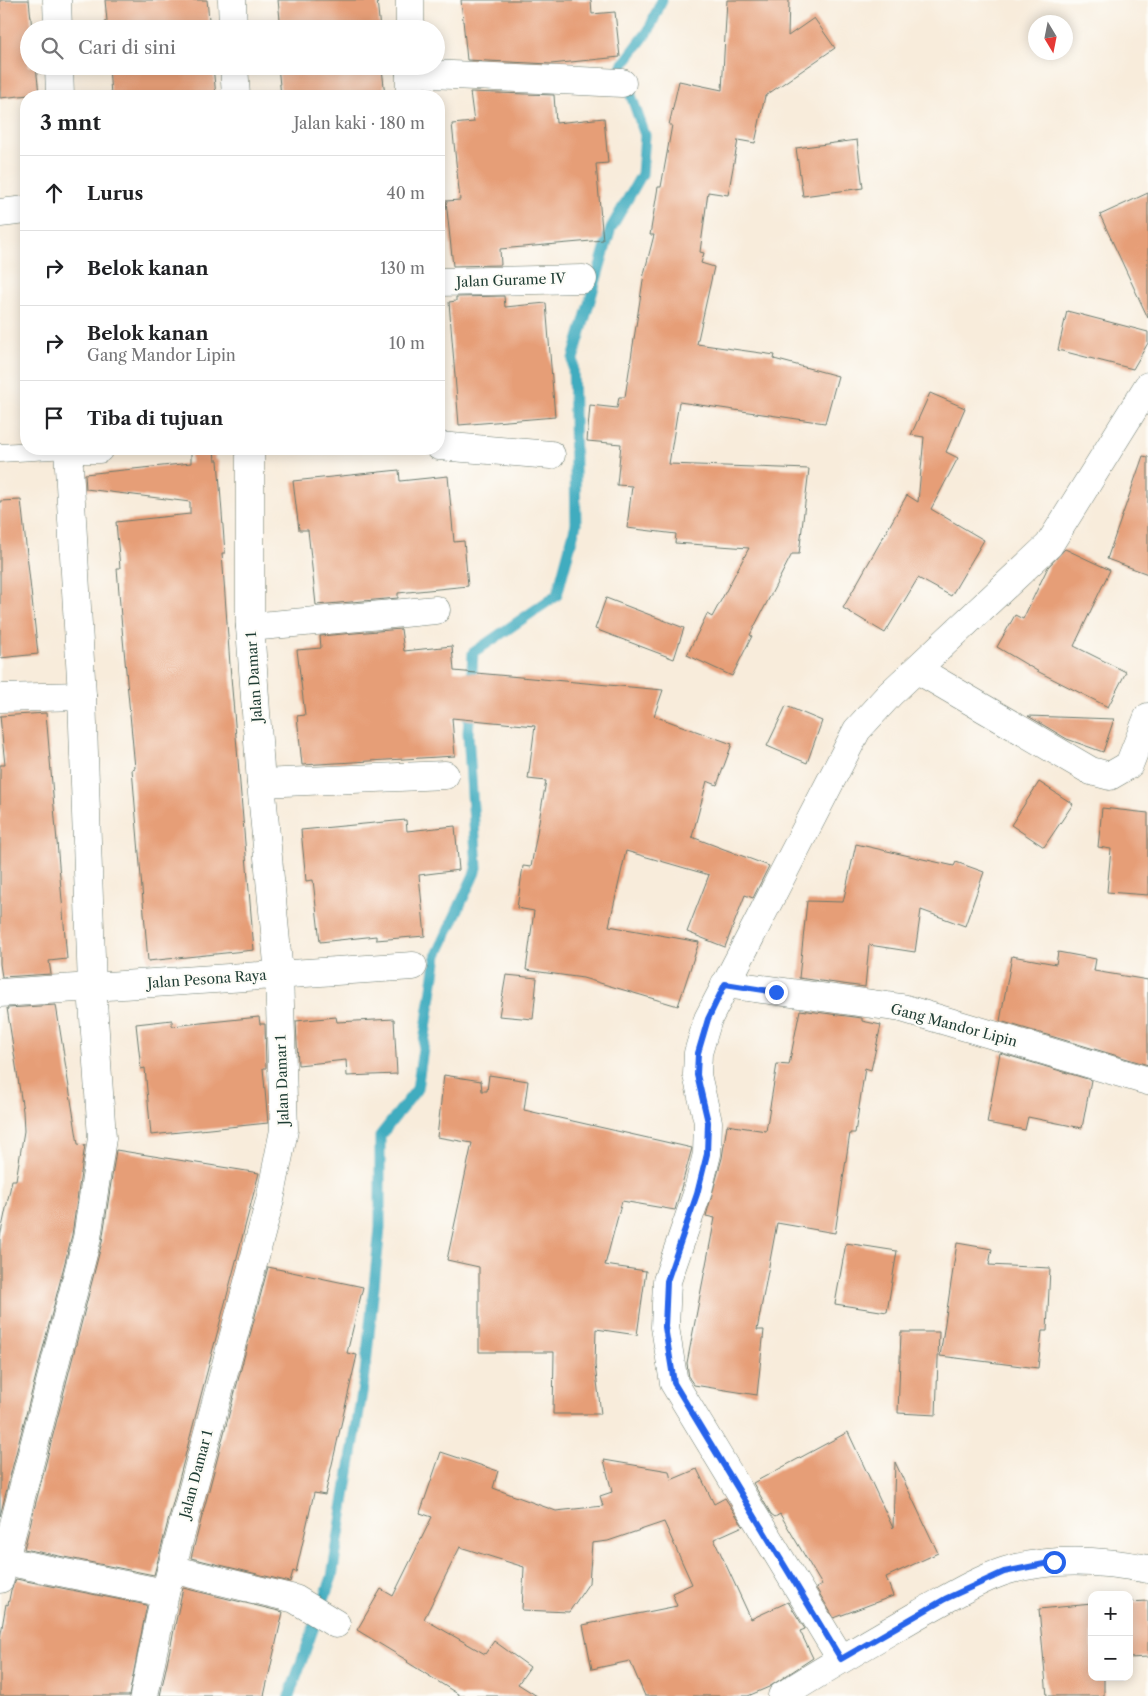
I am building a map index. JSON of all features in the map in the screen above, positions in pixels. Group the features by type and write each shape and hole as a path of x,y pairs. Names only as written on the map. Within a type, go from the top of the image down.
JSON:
{"street":[{"path":"57,0 58,20"},
{"path":"232,0 233,20"},
{"path":"410,0 410,20"},
{"path":"59,75 60,90"},
{"path":"235,75 236,90"},
{"path":"410,79 622,83"},
{"path":"0,213 20,211"},
{"name":"Jalan Gurame IV","path":"445,282 583,279"},
{"path":"841,1659 674,1383 665,1327 667,1281 697,1194 707,1154 708,1122 697,1075 698,1053 708,1019 725,984 857,730 890,694 918,670 1049,545 1148,386"},
{"path":"445,446 551,455"},
{"path":"68,455 82,696 92,986 102,1138 87,1238 2,1567 168,1581 295,1598 330,1620"},
{"name":"Jalan Damar 1","path":"144,1696 168,1581 270,1200 284,1130 279,974 261,783 250,626 250,455"},
{"path":"250,626 436,610"},
{"path":"918,670 1091,771 1110,776 1128,766 1148,717"},
{"path":"0,698 82,696"},
{"path":"261,783 445,775"},
{"name":"Jalan Pesona Raya","path":"0,993 413,966"},
{"name":"Gang Mandor Lipin","path":"725,984 902,1008 1148,1081"},
{"path":"782,1696 841,1659 945,1599 1004,1572 1054,1562 1108,1562 1148,1569"}],"lane":[{"path":"0,453 20,452"}],"building":[{"path":"0,0 29,0 31,20 20,20 20,75 37,75 39,90 20,90 20,96 0,98"},
{"path":"105,0 207,0 209,20 107,20"},
{"path":"278,0 377,0 379,20 280,20"},
{"path":"461,0 591,0 592,14 615,12 620,57 551,64 467,60"},
{"path":"727,0 789,0 788,36 814,18 835,48 765,96 755,143 738,140 728,195 708,192 700,252 704,253 701,263 714,267 697,344 775,355 774,359 838,376 825,423 679,402 669,464 809,469 799,554 792,554 750,635 752,636 732,676 687,655 707,614 712,617 749,548 675,543 676,534 627,528 632,486 617,485 621,444 587,441 590,405 617,408 619,397 625,397 644,274 654,235 650,235 658,187 661,187 672,125 669,125 679,81 722,90"},
{"path":"110,75 214,75 215,90 111,90"},
{"path":"279,75 383,75 384,90 280,90"},
{"path":"470,92 554,95 556,123 604,118 608,163 596,164 603,240 500,249 501,265 453,266 446,201 460,200 452,124 474,122"},
{"path":"857,140 863,188 803,196 796,148"},
{"path":"1148,193 1148,318 1100,215"},
{"path":"504,296 505,307 546,303 555,417 459,425 449,302 456,301 456,297"},
{"path":"1067,311 1148,332 1148,343 1133,369 1058,350"},
{"path":"930,393 965,408 946,452 958,458 931,509 984,540 951,596 918,578 885,633 843,608 907,495 918,502 924,437 911,435"},
{"path":"191,455 215,455 215,460 218,460 225,553 222,553 230,665 254,950 148,961 132,769 135,768 117,568 120,568 116,522 190,514 190,502 86,489 85,474 191,463"},
{"path":"1143,456 1148,457 1148,574 1107,559"},
{"path":"399,470 400,481 448,476 454,542 464,541 468,586 398,593 398,598 316,605 308,530 299,530 293,481"},
{"path":"21,500 38,654 0,658 0,501"},
{"path":"1065,549 1110,570 1074,646 1126,672 1108,707 1039,672 997,647 1015,615 1023,619 1048,567"},
{"path":"606,598 684,628 674,659 595,629"},
{"path":"401,629 404,651 452,646 454,671 663,690 654,716 732,744 717,785 707,781 692,837 769,866 753,898 745,895 725,947 687,932 709,875 626,851 609,926 699,942 678,1006 583,978 526,970 534,911 517,908 523,866 531,867 546,781 528,779 535,726 452,718 455,756 302,765 297,716 305,715 297,650 321,648 320,636"},
{"path":"786,706 822,721 807,763 767,746"},
{"path":"46,713 67,959 49,961 51,974 2,977 0,964 0,765 5,765 0,716"},
{"path":"1028,716 1114,719 1103,752 1067,739"},
{"path":"1039,782 1073,804 1044,847 1011,825"},
{"path":"1102,808 1148,813 1148,895 1107,892 1111,849 1098,847"},
{"path":"406,820 407,831 455,826 459,870 419,875 425,936 376,940 376,936 320,942 313,880 306,881 301,830"},
{"path":"856,844 954,866 956,862 984,872 965,926 921,910 915,952 869,945 865,987 799,978 807,901 843,902"},
{"path":"1058,952 1096,959 1094,971 1148,980 1148,1065 1000,1021 1012,956 1056,964"},
{"path":"506,975 537,978 533,1019 499,1016"},
{"path":"56,1005 78,1144 85,1145 72,1235 0,1516 0,1237 12,1180 16,1180 24,1131 23,1111 7,1008"},
{"path":"800,1010 862,1018 862,1021 881,1025 871,1070 865,1068 855,1133 850,1133 835,1233 777,1223 757,1330 764,1330 757,1395 694,1385 689,1378 687,1363 715,1218 706,1216 722,1158 727,1125 766,1131 777,1064 789,1065"},
{"path":"259,1017 260,1024 265,1024 266,1068 263,1068 268,1123 151,1135 145,1068 141,1069 136,1024 172,1020 172,1026"},
{"path":"336,1017 337,1022 394,1019 397,1074 347,1076 346,1060 298,1065 296,1021"},
{"path":"1000,1053 1091,1080 1082,1128 1028,1117 1025,1130 987,1123"},
{"path":"444,1075 481,1081 482,1091 487,1091 489,1075 528,1081 524,1110 692,1148 675,1210 622,1201 605,1265 646,1271 637,1335 596,1329 595,1365 601,1414 553,1414 554,1352 479,1352 479,1267 447,1260 472,1143 437,1137"},
{"path":"116,1150 259,1173 154,1575 24,1549 102,1242"},
{"path":"846,1243 897,1251 887,1312 835,1304"},
{"path":"957,1243 992,1249 989,1265 1050,1268 1047,1331 1042,1331 1038,1368 940,1356"},
{"path":"268,1267 363,1287 347,1353 357,1355 325,1495 314,1493 296,1572 293,1571 290,1582 191,1558"},
{"path":"901,1332 939,1332 936,1415 898,1413"},
{"path":"848,1432 893,1528 895,1462 938,1553 886,1577 893,1596 834,1618 816,1588 822,1585 780,1514 775,1517 771,1514 753,1483"},
{"path":"441,1452 498,1471 493,1488 556,1511 603,1506 600,1496 612,1492 604,1460 669,1471 671,1480 697,1469 714,1504 725,1498 743,1526 714,1539 751,1619 788,1602 805,1629 800,1631 813,1658 769,1687 748,1696 645,1696 630,1661 592,1669 583,1625 677,1606 672,1593 692,1584 664,1522 608,1541 592,1543 589,1583 569,1612 522,1610 524,1567 460,1547 424,1619 485,1654 494,1641 530,1667 518,1684 537,1696 461,1696 357,1630 381,1589 393,1596 432,1517 420,1513"},
{"path":"16,1579 147,1605 129,1696 0,1696 0,1639 6,1604 8,1605 11,1590"},
{"path":"183,1588 283,1612 264,1696 160,1696"},
{"path":"1148,1601 1148,1657 1133,1658 1133,1602"},
{"path":"1088,1604 1088,1681 1104,1681 1104,1696 1047,1696 1039,1609"}],"waterway":[{"path":"471,688 473,653 557,595 576,524 573,359 611,228 642,174 645,135 621,67 649,30 662,0"},
{"path":"289,1696 332,1577 365,1374 380,1228 380,1136 417,1089 437,955 477,868 468,733 470,706"}],"route":[{"path":"776,992 725,984 708,1019 698,1053 697,1075 708,1122 707,1154 697,1194 667,1281 665,1327 674,1383 719,1454 841,1659 945,1599 1004,1572 1054,1562"}]}
